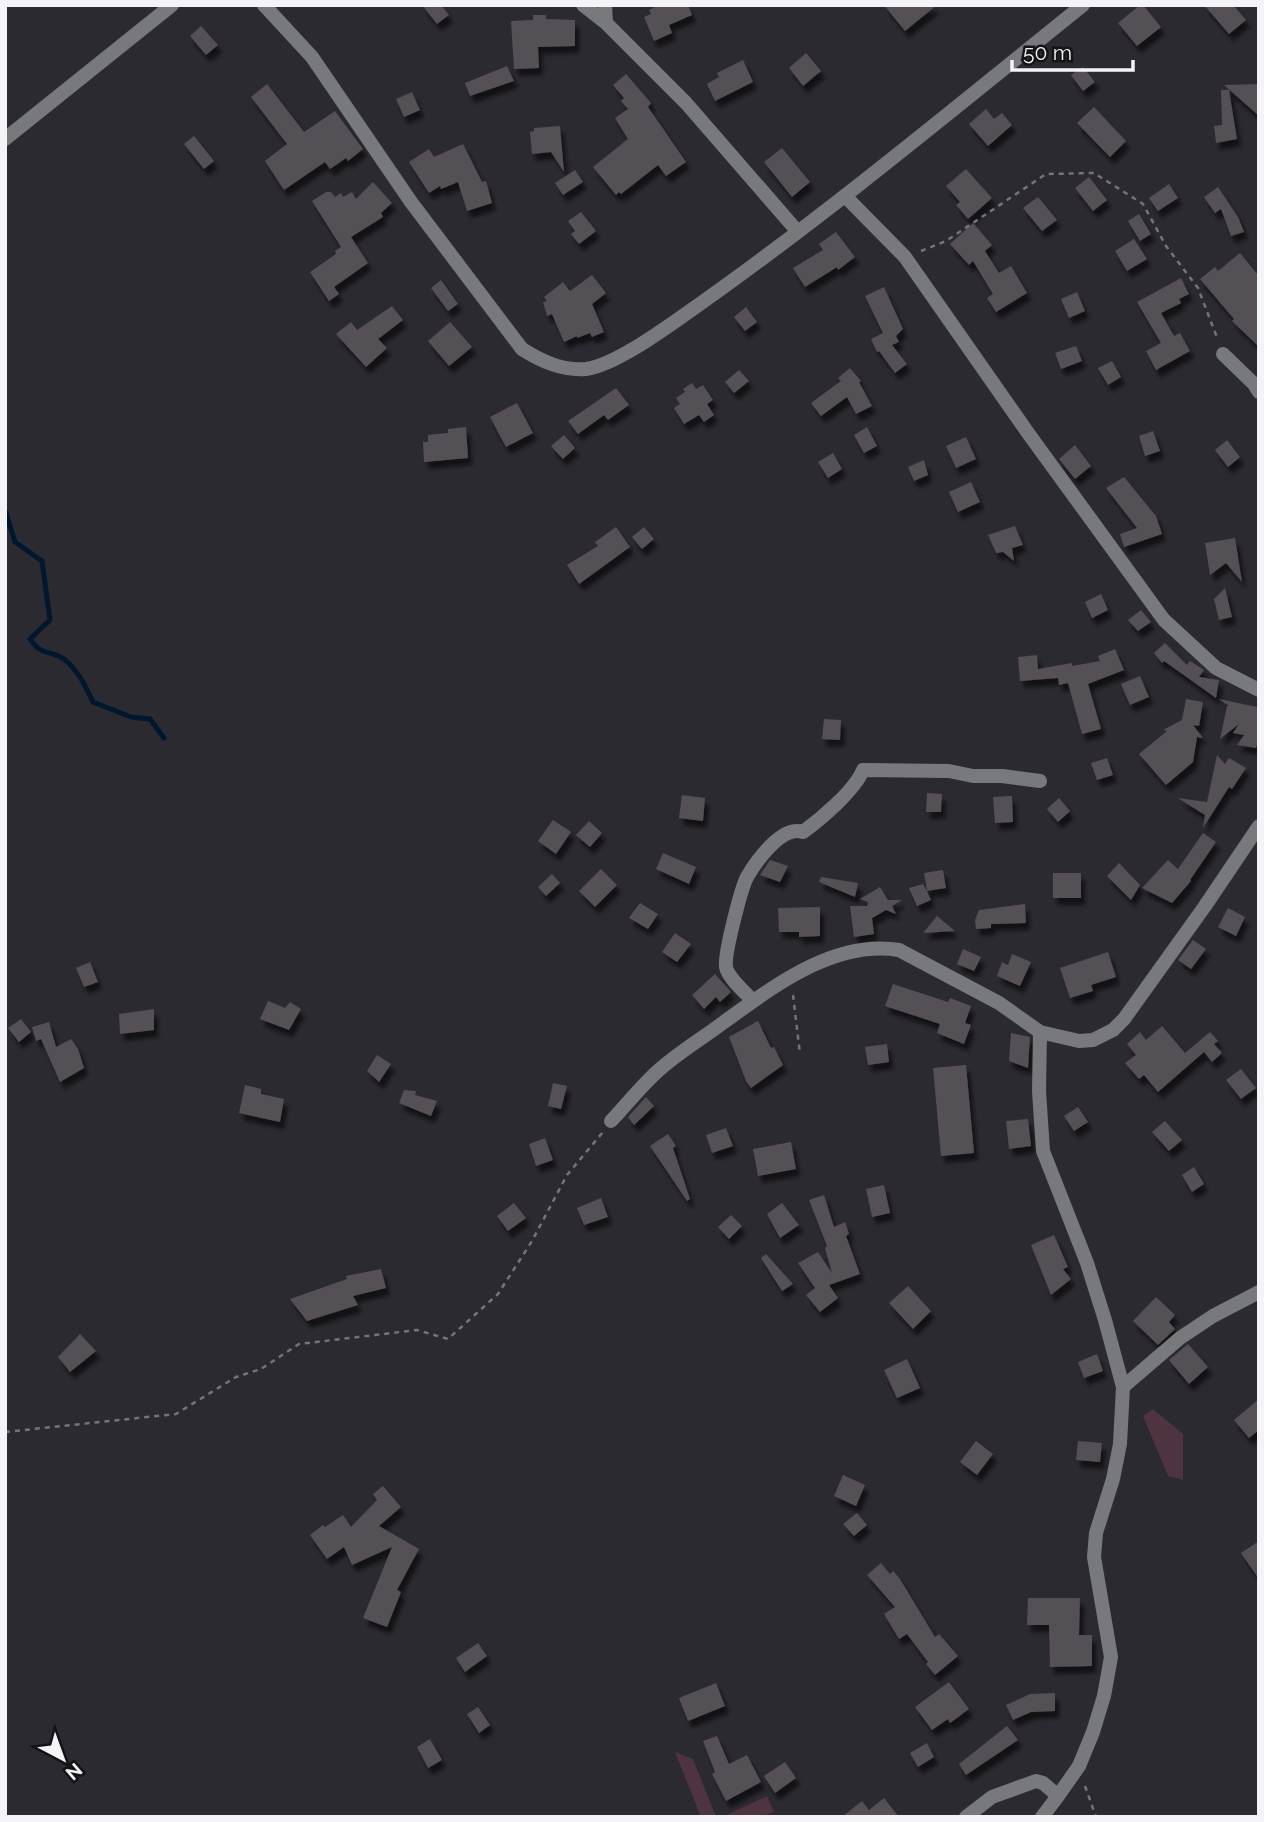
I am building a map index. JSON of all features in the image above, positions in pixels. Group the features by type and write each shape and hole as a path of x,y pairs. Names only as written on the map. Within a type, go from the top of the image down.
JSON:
{"street":[{"path":"5,139 172,5"},
{"path":"264,5 312,57 411,202 522,349 541,361 564,368 587,369 607,362 659,332 798,232 1083,5"},
{"path":"583,5 606,23 686,103 798,232"},
{"path":"605,5 606,23"},
{"path":"845,196 905,257 1164,620 1216,668 1259,691"},
{"path":"1223,354 1259,392"},
{"path":"753,1001 726,970 726,954 746,878 771,845 784,834 795,830 803,832 815,823 858,782 863,770 948,771 973,776 1002,776 1040,781"},
{"path":"611,1121 658,1071 753,1001 829,959 863,949 883,947 900,950 999,1003 1040,1032 1079,1041 1093,1040 1113,1030 1124,1019 1259,826"},
{"path":"1040,1032 1039,1091 1043,1152 1087,1263 1122,1387 1120,1444 1113,1479 1096,1533 1094,1557 1111,1657 1104,1696 1079,1766 1042,1817"},
{"path":"1122,1387 1180,1338 1213,1316 1259,1292"},
{"path":"966,1817 992,1797 1036,1781 1043,1783 1058,1796"}],"path":[{"path":"905,257 946,241 1046,174 1094,173 1143,204 1166,246 1198,288 1223,354"},
{"path":"791,978 800,1054"},
{"path":"5,1432 176,1414 236,1377 261,1368 299,1344 417,1330 448,1339 498,1294 532,1241 567,1175 611,1121"},
{"path":"1079,1766 1096,1817"}],"shaded area":[{"path":"1153,1409 1183,1434 1183,1480 1168,1476 1143,1416"},
{"path":"675,1752 693,1759 716,1817 701,1817"},
{"path":"767,1796 774,1812 761,1817 722,1817"}],"building":[{"path":"422,5 441,5 449,15 437,24"},
{"path":"659,5 688,5 692,15 669,25 672,33 654,41 644,17 651,14 649,10"},
{"path":"884,5 937,5 905,31"},
{"path":"1143,5 1161,27 1137,46 1118,23"},
{"path":"1204,5 1233,5 1246,20 1229,34"},
{"path":"533,15 546,15 546,19 575,20 575,46 538,47 539,68 514,69 511,21 533,20"},
{"path":"201,26 218,45 206,55 190,36"},
{"path":"806,53 821,71 803,86 789,68"},
{"path":"743,60 753,82 715,101 707,84 719,77 717,73"},
{"path":"507,66 514,81 470,96 465,83"},
{"path":"1083,67 1095,82 1083,91 1071,75"},
{"path":"626,74 651,103 648,107 686,162 666,176 658,165 616,195 593,167 628,139 615,118 628,109 621,101 624,98 613,85"},
{"path":"267,84 304,132 335,111 363,149 348,161 346,158 330,169 325,162 284,190 265,161 287,144 251,97"},
{"path":"1259,84 1259,116 1224,85"},
{"path":"1221,90 1229,90 1237,139 1216,143 1214,126 1222,125"},
{"path":"412,92 420,110 404,117 396,99"},
{"path":"1094,107 1126,141 1110,157 1077,123"},
{"path":"986,109 994,119 1002,113 1012,125 988,146 969,124"},
{"path":"560,126 564,172 551,152 532,154 530,132 534,131 534,128"},
{"path":"194,136 214,161 204,169 184,144"},
{"path":"463,144 482,182 486,181 492,203 467,211 458,182 441,189 440,186 429,193 409,162 429,149 434,157"},
{"path":"782,148 810,182 792,197 764,162"},
{"path":"966,169 992,198 968,219 956,205 960,202 946,186"},
{"path":"575,170 583,182 563,195 555,183"},
{"path":"1089,177 1107,200 1093,211 1075,188"},
{"path":"373,182 392,203 381,213 383,217 351,237 368,263 334,287 339,294 329,301 310,272 336,254 335,251 341,247 312,201 326,192 331,192 335,197 341,193 343,197 352,192 356,199"},
{"path":"1169,184 1178,198 1158,211 1149,198"},
{"path":"1218,187 1238,217 1244,232 1231,236 1221,209 1215,213 1204,197"},
{"path":"1038,197 1057,220 1042,231 1023,208"},
{"path":"581,212 596,231 579,244 571,234 575,231 568,221"},
{"path":"1139,214 1151,234 1140,241 1128,221"},
{"path":"973,223 992,245 985,251 999,273 1011,266 1027,293 996,312 987,298 993,294 973,261 969,265 950,244"},
{"path":"836,232 855,257 838,270 837,267 805,287 793,268 823,250 819,244"},
{"path":"1134,239 1147,259 1127,271 1115,251"},
{"path":"1240,253 1259,276 1259,347 1232,321 1234,319 1200,279 1215,267 1218,271"},
{"path":"592,275 606,293 592,304 604,332 592,337 590,333 577,336 564,342 552,314 547,316 543,302 547,301 544,297 563,282 570,291"},
{"path":"1181,278 1189,294 1179,299 1181,303 1161,313 1174,336 1180,333 1190,351 1156,370 1146,351 1161,343 1137,302"},
{"path":"441,280 458,304 448,311 431,288"},
{"path":"884,287 903,329 896,336 899,342 892,345 907,364 895,373 879,351 877,352 871,339 883,333 865,296"},
{"path":"1077,292 1085,311 1069,318 1061,299"},
{"path":"392,306 403,320 378,339 387,348 366,367 336,334 351,322 357,330"},
{"path":"746,307 757,322 745,331 734,317"},
{"path":"450,322 472,347 449,366 428,341"},
{"path":"1076,346 1082,361 1061,369 1055,353"},
{"path":"1112,361 1121,377 1108,385 1098,368"},
{"path":"850,368 861,381 859,382 872,406 856,414 847,397 821,416 811,403 841,381 838,378"},
{"path":"739,370 749,381 734,393 725,382"},
{"path":"692,383 696,389 703,385 713,400 707,404 714,415 704,422 699,415 684,424 674,408 680,404 676,398"},
{"path":"616,388 629,405 608,420 604,415 578,434 568,421"},
{"path":"517,403 533,433 506,447 490,417"},
{"path":"466,427 468,458 424,462 423,442 428,442 428,435 448,433 448,429"},
{"path":"867,427 877,446 864,453 854,435"},
{"path":"1153,431 1160,451 1145,456 1139,436"},
{"path":"564,435 575,448 563,459 551,446"},
{"path":"966,437 976,459 956,468 946,446"},
{"path":"1227,440 1240,457 1228,467 1215,450"},
{"path":"1075,445 1091,466 1075,479 1059,459"},
{"path":"833,453 842,469 828,478 818,462"},
{"path":"924,460 928,475 914,481 908,467"},
{"path":"1124,477 1156,516 1162,534 1124,547 1120,534 1137,528 1106,488"},
{"path":"971,482 980,502 958,512 949,492"},
{"path":"1015,526 1023,545 1012,548 1014,561 1003,552 996,553 988,535"},
{"path":"616,527 630,547 579,584 567,565 598,546 595,542"},
{"path":"644,527 654,539 642,549 632,537"},
{"path":"1235,538 1242,582 1226,563 1210,575 1205,543"},
{"path":"1225,588 1232,617 1219,620 1214,599"},
{"path":"1101,594 1108,610 1092,618 1085,602"},
{"path":"1141,610 1151,622 1138,631 1128,620"},
{"path":"1165,643 1187,665 1190,661 1204,670 1199,677 1219,680 1216,698 1164,661 1162,663 1154,653"},
{"path":"1115,649 1124,670 1088,684 1101,729 1082,734 1068,683 1059,685 1058,678 1020,681 1018,657 1037,655 1038,669 1100,661 1098,656"},
{"path":"1140,676 1149,697 1130,705 1121,684"},
{"path":"1186,699 1203,702 1199,726 1193,725 1203,738 1197,737 1193,762 1166,785 1139,754 1167,731 1163,730 1182,720"},
{"path":"1219,699 1257,707 1259,738 1256,748 1237,745 1244,735 1233,733 1239,724 1220,739 1229,706"},
{"path":"824,719 841,720 840,740 822,739"},
{"path":"1217,755 1225,764 1229,758 1246,768 1232,789 1229,787 1203,828 1205,815 1178,798 1207,802"},
{"path":"1107,758 1113,775 1097,780 1091,763"},
{"path":"927,793 942,794 941,812 926,812"},
{"path":"682,795 705,798 703,821 679,818"},
{"path":"1012,796 1013,822 995,823 993,797"},
{"path":"1059,798 1070,811 1058,822 1047,809"},
{"path":"553,820 571,832 556,854 538,841"},
{"path":"589,821 602,833 590,847 576,835"},
{"path":"1203,833 1216,842 1191,881 1172,903 1142,888 1168,860 1178,869"},
{"path":"663,853 696,867 689,884 656,869"},
{"path":"770,860 788,866 780,882 760,875"},
{"path":"1119,863 1140,885 1131,900 1107,876"},
{"path":"601,869 617,885 595,907 579,891"},
{"path":"943,870 946,888 927,891 924,873"},
{"path":"1053,873 1081,873 1081,898 1053,898"},
{"path":"552,874 560,883 546,896 538,887"},
{"path":"821,877 858,883 855,897 819,882"},
{"path":"923,884 931,900 917,906 909,888"},
{"path":"880,887 888,900 902,900 892,906 896,914 886,910 872,918 874,934 854,937 850,906 867,906 868,902 860,899"},
{"path":"640,903 658,914 648,929 629,918"},
{"path":"1025,904 1026,923 991,924 991,928 976,929 975,920 979,910"},
{"path":"820,907 820,936 799,937 799,932 779,932 778,908"},
{"path":"1228,908 1245,917 1236,936 1218,927"},
{"path":"937,916 955,931 923,933"},
{"path":"675,933 691,944 677,962 662,952"},
{"path":"1193,940 1206,949 1191,969 1178,960"},
{"path":"963,949 981,957 974,971 957,964"},
{"path":"1108,952 1116,977 1091,985 1093,991 1070,998 1060,968"},
{"path":"1012,954 1031,962 1020,986 997,976 1002,962 1008,965"},
{"path":"90,962 98,982 84,987 76,968"},
{"path":"715,974 731,992 720,1002 716,997 704,1009 692,995"},
{"path":"893,984 948,1002 950,998 971,1006 965,1023 971,1025 964,1044 937,1033 940,1024 885,1006"},
{"path":"268,1001 285,1008 290,1002 301,1009 289,1030 260,1019"},
{"path":"154,1009 154,1030 120,1034 119,1014"},
{"path":"21,1019 31,1032 19,1042 8,1028"},
{"path":"758,1021 783,1065 751,1088 729,1037"},
{"path":"49,1022 56,1047 71,1039 78,1049 84,1068 60,1082 41,1039 36,1041 32,1027"},
{"path":"1162,1026 1185,1053 1210,1032 1218,1041 1214,1044 1222,1053 1212,1062 1204,1052 1158,1092 1144,1075 1139,1079 1125,1063 1136,1055 1127,1044 1140,1032 1146,1040"},
{"path":"1011,1033 1030,1037 1028,1068 1009,1061"},
{"path":"887,1044 889,1062 868,1065 865,1047"},
{"path":"377,1055 391,1064 379,1082 367,1071"},
{"path":"966,1065 974,1153 941,1156 933,1068"},
{"path":"1241,1069 1256,1088 1241,1099 1226,1080"},
{"path":"553,1083 567,1086 561,1109 548,1106"},
{"path":"245,1085 261,1089 261,1094 284,1099 280,1122 239,1113"},
{"path":"404,1090 416,1091 415,1095 437,1101 431,1116 399,1103"},
{"path":"646,1097 654,1106 634,1125 628,1117"},
{"path":"1078,1107 1088,1122 1074,1131 1064,1116"},
{"path":"1028,1119 1031,1146 1009,1149 1006,1121"},
{"path":"1165,1121 1182,1140 1169,1151 1152,1132"},
{"path":"726,1128 733,1146 712,1153 706,1135"},
{"path":"668,1134 676,1146 673,1148 690,1199 687,1201 650,1146"},
{"path":"545,1138 553,1160 536,1166 529,1144"},
{"path":"791,1142 796,1169 758,1176 753,1149"},
{"path":"1194,1167 1204,1184 1192,1192 1182,1175"},
{"path":"884,1185 890,1213 872,1217 866,1189"},
{"path":"824,1195 834,1227 845,1222 849,1234 846,1236 860,1274 829,1285 838,1298 820,1312 806,1295 815,1288 798,1263 818,1252 832,1273 825,1248 827,1246 809,1200"},
{"path":"601,1198 608,1217 584,1225 577,1208"},
{"path":"514,1203 526,1218 508,1231 497,1216"},
{"path":"782,1203 799,1225 780,1238 767,1214"},
{"path":"731,1215 742,1226 729,1239 718,1227"},
{"path":"1054,1235 1068,1267 1063,1269 1071,1279 1051,1295 1031,1245"},
{"path":"766,1254 793,1284 782,1291 761,1258"},
{"path":"381,1269 386,1288 353,1296 358,1305 307,1321 290,1299 347,1279 346,1276"},
{"path":"908,1286 931,1311 913,1329 889,1303"},
{"path":"1156,1297 1175,1315 1169,1322 1175,1329 1158,1345 1133,1321"},
{"path":"80,1334 96,1351 70,1372 58,1357"},
{"path":"1188,1344 1208,1367 1189,1384 1169,1360"},
{"path":"1097,1354 1103,1371 1084,1378 1078,1362"},
{"path":"907,1359 920,1388 897,1398 884,1370"},
{"path":"1259,1399 1259,1430 1249,1438 1234,1420"},
{"path":"976,1441 993,1454 977,1475 960,1462"},
{"path":"1078,1441 1102,1443 1100,1462 1076,1460"},
{"path":"843,1475 865,1485 856,1506 834,1496"},
{"path":"383,1486 401,1507 379,1526 419,1549 397,1590 401,1592 387,1627 363,1618 392,1547 352,1565 344,1547 327,1559 310,1535 343,1515 351,1527 377,1500 373,1494"},
{"path":"857,1513 867,1525 854,1536 843,1524"},
{"path":"1259,1541 1259,1579 1241,1553"},
{"path":"881,1563 890,1574 893,1571 900,1579 935,1637 939,1634 958,1656 935,1675 907,1634 899,1639 884,1614 895,1607 867,1575"},
{"path":"1028,1598 1080,1598 1079,1635 1092,1635 1092,1666 1050,1667 1049,1625 1027,1625"},
{"path":"478,1643 487,1656 465,1672 456,1658"},
{"path":"949,1682 969,1709 950,1723 948,1719 932,1730 915,1707"},
{"path":"716,1683 725,1706 688,1721 679,1698"},
{"path":"1055,1693 1055,1711 1031,1712 1013,1720 1006,1705 1030,1694"},
{"path":"478,1707 490,1725 479,1733 467,1714"},
{"path":"1007,1726 1018,1740 966,1775 959,1764"},
{"path":"717,1736 729,1764 747,1755 761,1782 726,1801 712,1774 715,1772 703,1741"},
{"path":"430,1739 442,1760 428,1768 417,1747"},
{"path":"927,1743 934,1757 918,1767 910,1753"},
{"path":"785,1762 796,1778 775,1793 764,1776"},
{"path":"884,1798 899,1817 842,1817 862,1801 869,1810"}],"waterway":[{"path":"5,510 15,542 42,561 50,620 30,639 42,651 59,656 69,663 93,702 131,717 150,719 164,738"}]}
